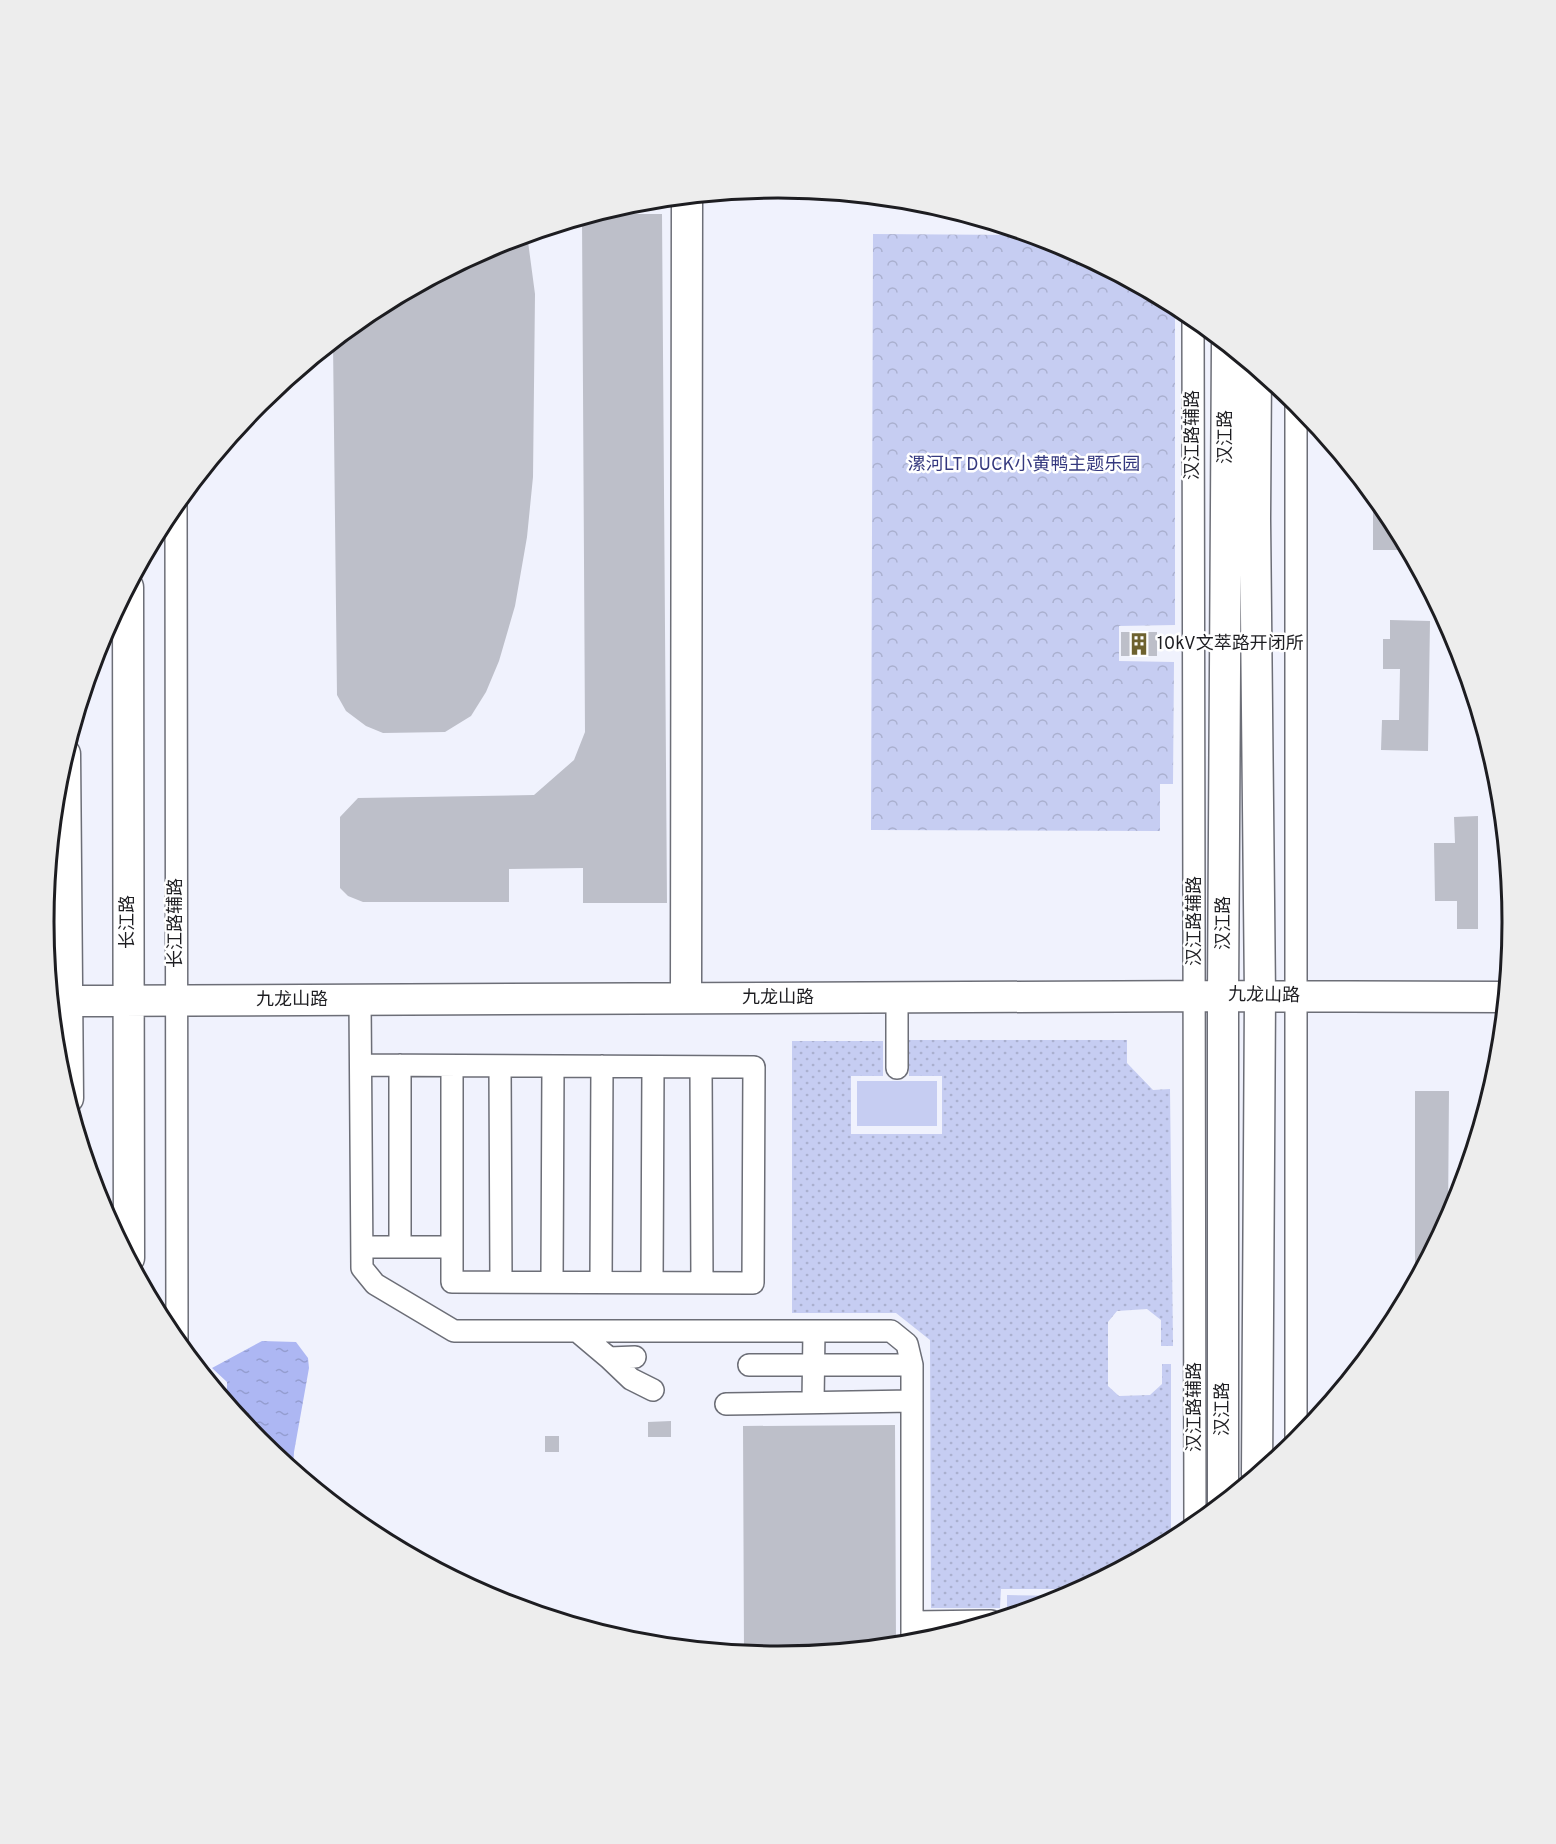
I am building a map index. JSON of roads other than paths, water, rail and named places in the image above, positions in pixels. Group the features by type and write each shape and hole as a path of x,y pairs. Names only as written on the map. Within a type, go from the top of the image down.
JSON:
{"street":[{"path":"686,998 687,204"},
{"name":"汉江路辅路","path":"1193,330 1209,996 1195,1513"},
{"name":"汉江路","path":"1223,1493 1209,996 1227,354"},
{"name":"汉江路","path":"1256,379 1254,519 1260,996 1257,1464"},
{"path":"1296,417 1296,1427"},
{"name":"长江路辅路","path":"176,520 177,1325"},
{"name":"长江路","path":"128,604 129,1242"},
{"path":"61,1023 59,1001 64,805"},
{"path":"897,997 897,1068"},
{"name":"九龙山路","path":"59,1001 1498,997"},
{"path":"360,1000 362,1268 375,1284 454,1331 891,1331 908,1344 912,1365 912,1633"},
{"path":"360,1065 754,1067 753,1282 452,1282 452,1066"},
{"path":"400,1065 400,1247"},
{"path":"500,1066 501,1282"},
{"path":"552,1282 553,1066"},
{"path":"601,1282 602,1066"},
{"path":"652,1282 653,1067"},
{"path":"701,1067 702,1282"},
{"path":"362,1247 452,1247"},
{"path":"577,1331 631,1378 653,1390"},
{"path":"813,1402 814,1331"},
{"path":"609,1358 635,1357"},
{"path":"749,1365 912,1365"},
{"path":"726,1404 912,1401"},
{"path":"912,1622 964,1621"}],"water":[{"path":"262,1341 296,1342 308,1358 309,1368 294,1459 266,1434 234,1399 227,1391 227,1382 212,1368"}],"place":[{"name":"10kV文萃路开闭所","path":"1139,644"}],"park label":[{"name":"漯河LT DUCK小黄鸭主题乐园","path":"1024,465"}]}
